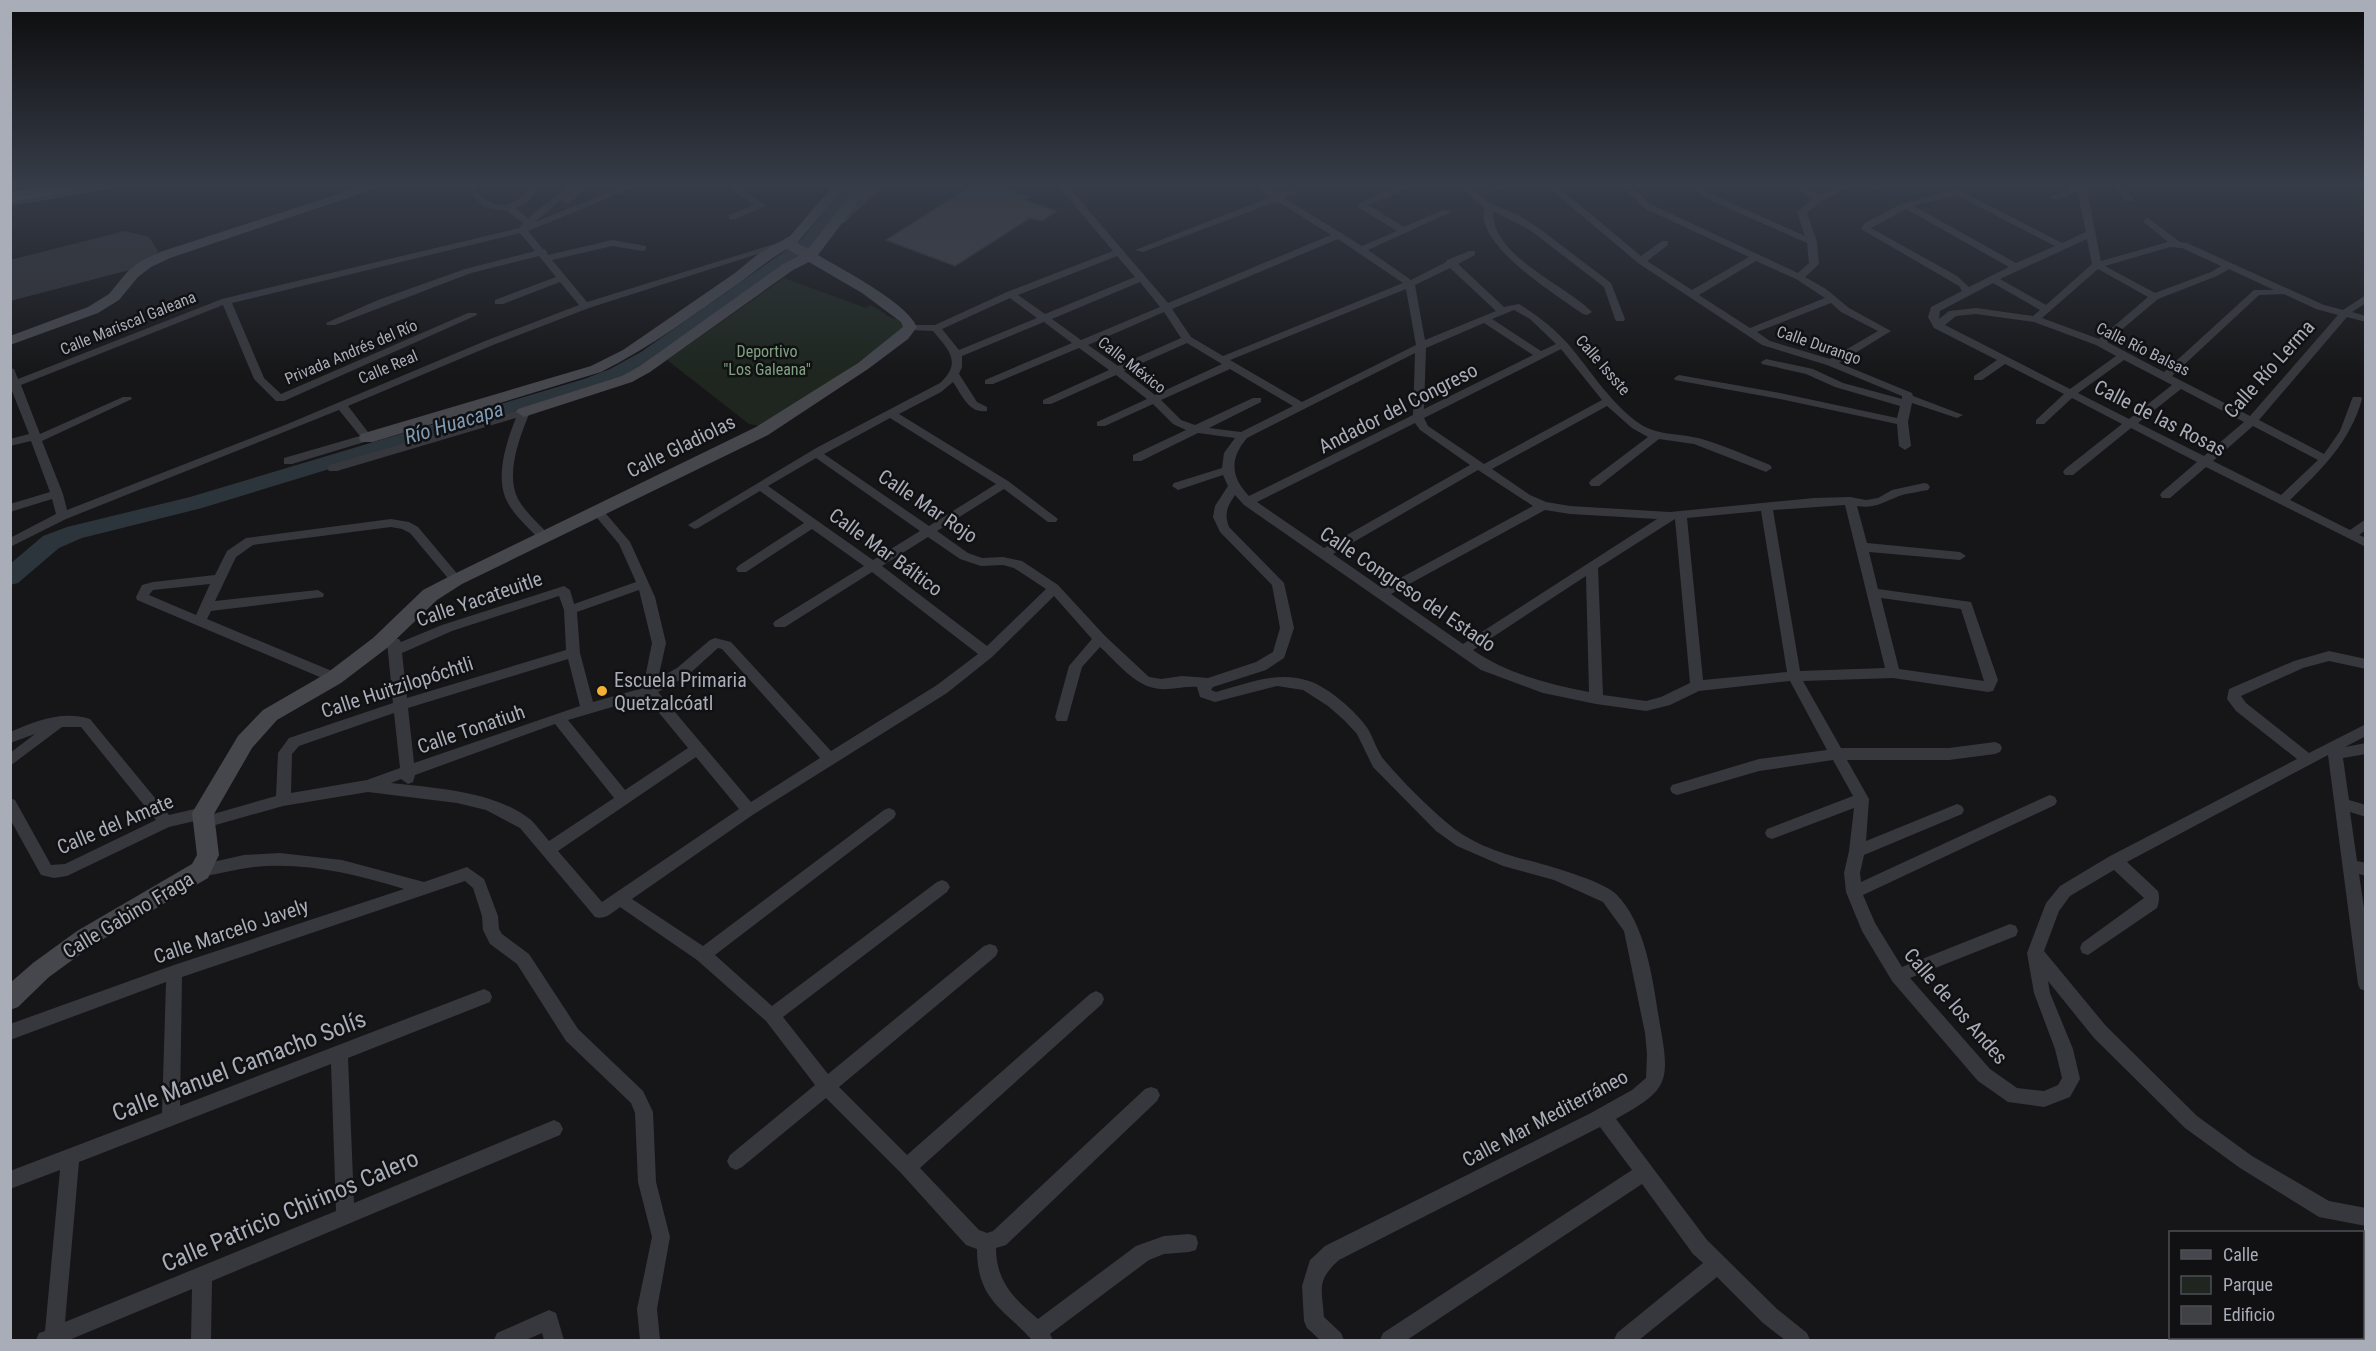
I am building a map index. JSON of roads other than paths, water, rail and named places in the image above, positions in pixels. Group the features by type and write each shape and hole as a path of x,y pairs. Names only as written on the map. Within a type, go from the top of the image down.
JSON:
{"street":[{"path":"10,341 93,310 114,297 133,274 146,264 183,249"},
{"name":"Calle Mariscal Galeana","path":"15,384 226,301 434,249"},
{"path":"541,249 585,306"},
{"path":"331,323 468,270 578,249"},
{"name":"Calle Real","path":"10,543 62,516 289,427 489,343 585,306 775,249"},
{"path":"288,461 597,369 628,353 740,276 763,257 780,249"},
{"path":"796,249 867,290 907,320 910,327 936,328 1011,294 1118,252"},
{"path":"333,468 627,379 645,369 813,249"},
{"path":"1115,249 1166,307 1187,339 1301,406"},
{"path":"989,382 1306,249"},
{"path":"1508,249 1521,266 1587,312"},
{"path":"1561,249 1608,285 1613,295 1613,305 1620,319"},
{"name":"Calle Durango","path":"1627,249 1691,295 1751,331 1766,343 1831,363 1907,399"},
{"path":"1641,261 1657,249"},
{"path":"1739,249 1798,277 1823,291 1851,314 1886,331 1831,363"},
{"path":"1798,277 1814,264 1813,249"},
{"path":"1902,249 1954,278 1967,291"},
{"path":"1984,249 2016,267"},
{"path":"1938,326 1933,317 1935,309 2016,267 2058,249"},
{"path":"2093,249 2097,265 2154,297"},
{"path":"2035,319 2097,265 2152,249"},
{"path":"2189,249 2292,295 2344,315 2366,320"},
{"path":"1361,250 1410,284 1421,346 1418,418 1424,428 1526,498 1543,506 1570,510 1675,515 1766,505 1850,501 1866,504 1881,501 1896,493 1923,488"},
{"path":"1101,424 1226,362 1410,284 1472,253"},
{"path":"1691,295 1756,257"},
{"path":"1178,486 1227,470 1232,446 1243,436 1421,346 1502,311 1450,262"},
{"path":"2100,343 2154,297 2214,274 2229,265"},
{"path":"499,302 562,278"},
{"path":"958,354 1142,278"},
{"path":"1993,279 2046,309"},
{"path":"2165,376 2257,292 2292,295"},
{"name":"Calle México","path":"1011,294 1116,369 1154,399 1177,422 1194,429 1243,436"},
{"name":"Calle Río Lerma","path":"2166,495 2253,420 2355,303 2366,298"},
{"path":"1751,331 1831,299"},
{"name":"Privada Andrés del Río","path":"226,301 259,379 280,399 472,315"},
{"name":"Calle Issste","path":"1502,311 1515,306 1523,309 1563,344 1634,425 1655,437 1687,439 1766,468"},
{"name":"Calle Río Balsas","path":"1938,326 1953,314 1963,311 2035,319 2100,343 2325,459"},
{"path":"1485,319 1541,355"},
{"name":"Calle de las Rosas","path":"1938,326 2366,543"},
{"name":"Calle Gladiolas","path":"204,817 245,742 270,714 334,678 392,632 430,595 456,580 762,431 864,366 903,336 910,327"},
{"path":"694,525 817,454 944,386 954,375 958,354 936,328"},
{"path":"1047,402 1187,339"},
{"name":"Andador del Congreso","path":"1248,502 1563,344"},
{"path":"2040,422 2071,393 2124,356"},
{"path":"1978,378 2005,360"},
{"path":"1766,362 1809,371 1839,385 1907,399 1957,415"},
{"path":"10,370 15,384 15,399 36,437 57,494 62,516"},
{"path":"954,375 973,404 983,409"},
{"path":"1679,378 1780,396 1902,422"},
{"path":"2069,472 2180,384"},
{"path":"10,442 36,437 127,399"},
{"path":"1905,446 1902,422 1907,399"},
{"path":"2283,500 2325,459 2345,435 2353,417 2357,399"},
{"path":"1137,458 1257,400"},
{"path":"1322,555 1481,467 1610,400"},
{"path":"340,404 367,438"},
{"path":"524,412 511,444 509,490 515,502 545,538"},
{"path":"891,413 1004,484 1052,519"},
{"path":"1595,483 1655,437"},
{"name":"Calle Mar Rojo","path":"817,454 964,556 981,562 1003,561 1018,564 1054,588 1100,639 1145,681 1161,684 1182,681 1208,683"},
{"name":"Calle Congreso del Estado","path":"1227,470 1233,488 1248,502 1486,666 1548,689 1596,699 1646,706 1665,701 1697,686 1794,676 1893,673 1988,687 1991,680 1966,605 1874,593"},
{"path":"780,624 1004,484"},
{"name":"Calle Mar Báltico","path":"760,486 925,603 987,654"},
{"path":"1208,683 1261,666 1279,655 1287,628 1278,582 1224,529 1218,517 1221,506 1233,488"},
{"path":"10,508 57,494"},
{"path":"1850,501 1893,673"},
{"path":"1766,505 1794,676 1862,799 1772,834"},
{"path":"1382,594 1543,506"},
{"path":"598,512 624,542 649,597 659,644 649,691 749,810"},
{"path":"1462,651 1675,515"},
{"path":"1675,515 1697,686"},
{"path":"742,569 812,523"},
{"path":"2351,535 2366,523"},
{"path":"200,620 231,554 250,540 391,524 405,525 414,530 456,580"},
{"path":"1863,547 1960,556"},
{"path":"1592,566 1596,699"},
{"path":"219,579 153,586 143,592 142,597 334,678"},
{"path":"588,710 573,653 570,610 643,584"},
{"path":"368,786 457,797 490,805 525,824 601,912 749,810 942,689 987,654 1054,588"},
{"name":"Calle Yacateuitle","path":"395,650 447,628 564,590 570,610"},
{"path":"206,606 318,594"},
{"path":"392,632 402,705 408,771 407,791"},
{"path":"1062,717 1076,666 1100,639"},
{"name":"Calle Tonatiuh","path":"368,786 558,718 649,691 682,672 715,643 720,642 726,645 830,759"},
{"name":"Calle Huitzilopóchtli","path":"283,800 285,753 294,742 402,705 573,653"},
{"path":"2308,760 2241,707 2234,699 2234,693 2299,664 2329,656 2366,664"},
{"name":"Calle Mar Mediterráneo","path":"1208,683 1204,687 1205,693 1215,697 1277,681 1306,685 1333,702 1348,716 1362,731 1378,763 1402,790 1441,827 1462,842 1503,860 1557,874 1609,897 1632,930 1653,1034 1658,1069 1655,1082 1648,1088 1603,1116 1332,1253 1317,1267 1312,1286 1314,1321 1334,1341"},
{"path":"558,718 623,798"},
{"path":"10,738 34,728 59,722 77,720 85,723 166,822"},
{"path":"10,761 59,722"},
{"path":"2366,729 2335,750 2308,760 2115,861 2065,891 2052,908 2035,953 2100,1032 2191,1122 2246,1162 2326,1209 2366,1217"},
{"path":"1677,789 1759,765 1838,754 1949,754 1995,748"},
{"path":"2335,750 2366,748"},
{"path":"548,850 697,749"},
{"path":"2335,750 2350,865 2362,928 2366,984"},
{"name":"Calle del Amate","path":"10,804 46,870 54,872 67,870 166,822 368,786"},
{"name":"Calle de los Andes","path":"1862,799 1857,851 1852,873 1854,892 1868,926 1898,976 1984,1075 2014,1096 2044,1099 2064,1091 2071,1078 2064,1049 2042,993 2035,953"},
{"path":"1854,892 2050,801"},
{"path":"2343,804 2366,811"},
{"path":"1857,851 1957,810"},
{"path":"703,955 889,814"},
{"name":"Calle Gabino Fraga","path":"10,999 41,970 85,938 200,871 208,855 204,817"},
{"path":"200,871 258,860 312,860 364,869 423,888"},
{"path":"2088,948 2151,903 2152,896 2115,861"},
{"path":"2350,865 2366,870"},
{"name":"Calle Marcelo Javely","path":"10,1032 174,972 467,874 479,884 490,916 491,930 496,939 523,959 572,1035 637,1097 644,1112 648,1145 647,1182 661,1237 647,1309 650,1341"},
{"path":"772,1016 942,887"},
{"path":"620,899 703,955 772,1016 827,1087 907,1167 973,1238 987,1242 999,1238 1151,1095"},
{"path":"1898,976 2010,932"},
{"path":"736,1161 990,951"},
{"path":"171,1118 174,972"},
{"name":"Calle Manuel Camacho Solís","path":"10,1180 484,997"},
{"path":"907,1167 1096,999"},
{"path":"339,1053 345,1216"},
{"path":"1603,1116 1700,1247 1770,1316 1800,1341"},
{"name":"Calle Patricio Chirinos Calero","path":"50,1339 554,1130"},
{"path":"50,1339 70,1157"},
{"path":"1390,1341 1645,1172"},
{"path":"987,1242 986,1257 989,1279 1011,1309 1041,1336 1143,1253 1164,1245 1189,1243"},
{"path":"1624,1341 1717,1264"},
{"path":"201,1341 202,1275"},
{"path":"504,1341 549,1320 554,1341"}],"waterway":[{"name":"Río Huacapa","path":"10,577 51,542 75,532 194,503 591,383 617,373 648,356 799,249"}],"place":[{"name":"Escuela Primaria Quetzalcóatl","path":"602,691"}],"park label":[{"name":"Deportivo \"Los Galeana\"","path":"767,360"}]}
